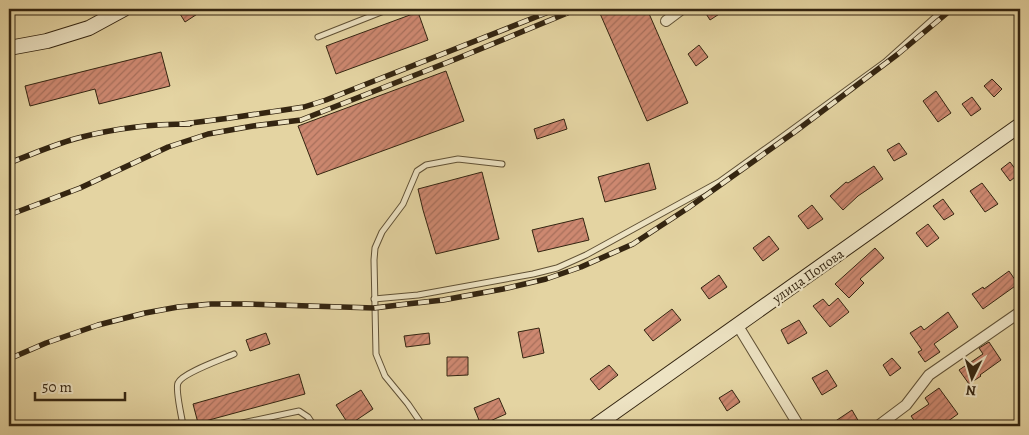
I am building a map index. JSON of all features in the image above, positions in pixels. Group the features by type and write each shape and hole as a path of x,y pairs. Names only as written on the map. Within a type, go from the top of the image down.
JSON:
{"street":[{"path":"9,48 47,41 89,28 124,9"},
{"path":"666,20 682,9"},
{"name":"улица Попова","path":"595,426 1020,125"},
{"path":"878,426 906,405 929,375 1020,312"},
{"path":"738,326 799,426"}],"lane":[{"path":"318,37 389,9"},
{"path":"374,299 418,295 533,274 557,268 586,255 719,182 885,62 944,9"},
{"path":"423,426 386,376 376,354 374,260 376,248 382,232 403,204 418,171 426,165 458,159 502,164"},
{"path":"183,426 178,397 178,383 184,375 234,354"},
{"path":"228,426 299,411 308,417 314,426"}],"building":[{"path":"177,9 205,9 185,22"},
{"path":"598,9 647,9 688,103 647,121"},
{"path":"703,9 727,9 710,20"},
{"path":"418,12 428,40 336,74 326,46"},
{"path":"699,45 708,57 696,66 688,54"},
{"path":"161,52 170,86 99,104 95,89 30,106 25,86"},
{"path":"446,71 464,121 317,175 298,126"},
{"path":"992,79 1002,89 994,97 984,86"},
{"path":"936,91 951,113 938,122 923,101"},
{"path":"972,97 981,109 971,116 962,104"},
{"path":"564,119 567,129 537,139 534,129"},
{"path":"899,143 907,154 894,161 887,150"},
{"path":"1010,162 1019,174 1010,181 1001,169"},
{"path":"649,163 656,189 605,202 598,177"},
{"path":"874,166 883,179 858,196 843,210 830,196 846,182 848,183"},
{"path":"482,172 499,239 436,254 418,189"},
{"path":"982,183 998,204 985,212 970,191"},
{"path":"943,199 954,214 944,220 933,206"},
{"path":"812,205 823,219 808,229 798,216"},
{"path":"583,218 589,240 538,252 532,230"},
{"path":"928,224 939,238 927,247 916,233"},
{"path":"769,236 779,249 763,261 753,248"},
{"path":"875,248 884,258 860,279 864,283 849,298 835,284"},
{"path":"1009,271 1018,284 983,309 972,294 983,287 984,289"},
{"path":"719,275 727,287 709,299 701,288"},
{"path":"838,298 849,312 830,327 813,306 823,299 829,306"},
{"path":"672,309 681,320 653,341 644,330"},
{"path":"948,312 958,327 934,344 940,352 925,362 918,352 922,350 910,333 921,326 924,330"},
{"path":"799,320 807,333 788,344 781,330"},
{"path":"539,328 544,353 523,358 518,332"},
{"path":"266,333 270,344 250,351 246,340"},
{"path":"429,333 430,344 406,347 404,336"},
{"path":"989,342 1001,360 969,384 959,370 983,354 979,348"},
{"path":"447,357 468,357 468,375 447,376"},
{"path":"892,358 901,368 890,376 883,365"},
{"path":"609,365 618,375 599,390 590,379"},
{"path":"827,370 837,386 822,395 812,378"},
{"path":"299,374 305,394 198,423 193,404"},
{"path":"939,388 958,414 944,424 941,420 932,426 918,426 911,416 929,404 925,398"},
{"path":"361,390 373,409 349,425 336,405"},
{"path":"732,390 740,402 727,411 719,398"},
{"path":"499,398 506,414 481,425 474,408"},
{"path":"852,410 859,422 853,426 828,426"}],"railway":[{"path":"183,124 304,107 556,9"},
{"path":"9,215 80,188 168,147 208,134 301,120 577,9"},
{"path":"9,359 46,343 98,325 178,307 211,304 246,304 374,308 443,300 503,289 546,279 581,267 633,244 688,208 796,131 898,54 952,9"},
{"path":"9,163 63,142 95,134 136,127 190,124"}]}
